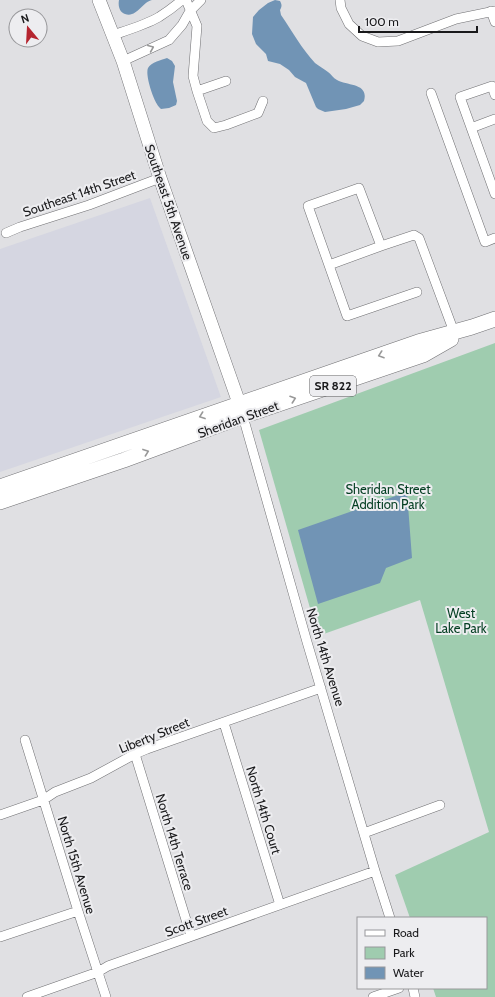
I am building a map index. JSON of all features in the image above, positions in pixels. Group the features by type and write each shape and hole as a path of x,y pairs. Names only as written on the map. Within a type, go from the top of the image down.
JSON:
{"main road":[{"name":"Sheridan Street","path":"3,493 124,460 241,410 418,342 495,319"},
{"name":"Sheridan Street","path":"3,493 98,453 423,355 472,327"}],"street":[{"name":"Southeast 5th Avenue","path":"99,0 123,61 160,178 241,410"},
{"path":"113,35 143,25 159,17 182,0"},
{"path":"186,0 196,26 193,76 207,122 214,128 226,125 258,113 263,101"},
{"path":"123,61 169,40 182,25 190,11 201,0"},
{"path":"340,0 341,8 349,24 362,36 378,42 398,41 456,19 493,11 495,22"},
{"path":"197,91 226,81"},
{"path":"495,95 492,86 460,97 495,194"},
{"path":"431,93 485,242 495,238"},
{"path":"471,128 495,119"},
{"name":"Southeast 14th Street","path":"6,233 20,227 89,205 160,178"},
{"path":"381,246 359,188 308,206 347,316 417,292"},
{"path":"329,265 414,235 419,238 454,332"},
{"name":"North 14th Avenue","path":"241,410 321,688 390,917"},
{"name":"Liberty Street","path":"0,815 43,800 55,792 91,778 147,749 321,688"},
{"name":"North 14th Court","path":"224,722 280,905"},
{"name":"North 15th Avenue","path":"25,740 106,997"},
{"name":"North 14th Terrace","path":"135,754 191,936"},
{"path":"364,833 440,805"},
{"name":"Scott Street","path":"27,997 98,972 108,966 375,871"},
{"path":"0,938 78,910"},
{"path":"373,997 396,989"}],"shaded area":[{"path":"150,198 221,397 0,472 0,249"}],"green space":[{"name":"Sheridan Street Addition Park","path":"495,343 495,997 436,997 433,989 487,989 487,917 410,917 395,875 489,832 420,600 318,636 259,430"}],"water":[{"path":"119,0 152,0 148,1 133,14 129,15 120,10"},
{"path":"275,0 280,1 282,6 280,10 281,15 310,58 337,80 361,88 365,95 364,101 360,105 325,112 318,109 306,83 295,77 289,70 280,64 268,61 266,54 256,44 252,34 253,17 268,3"},
{"path":"167,58 172,61 175,66 173,82 177,101 176,105 161,109 152,92 148,81 147,71 149,66 152,64"},
{"path":"407,492 412,558 386,568 380,583 318,604 298,530"}],"park label":[{"name":"West Lake Park","path":"461,620"}]}
